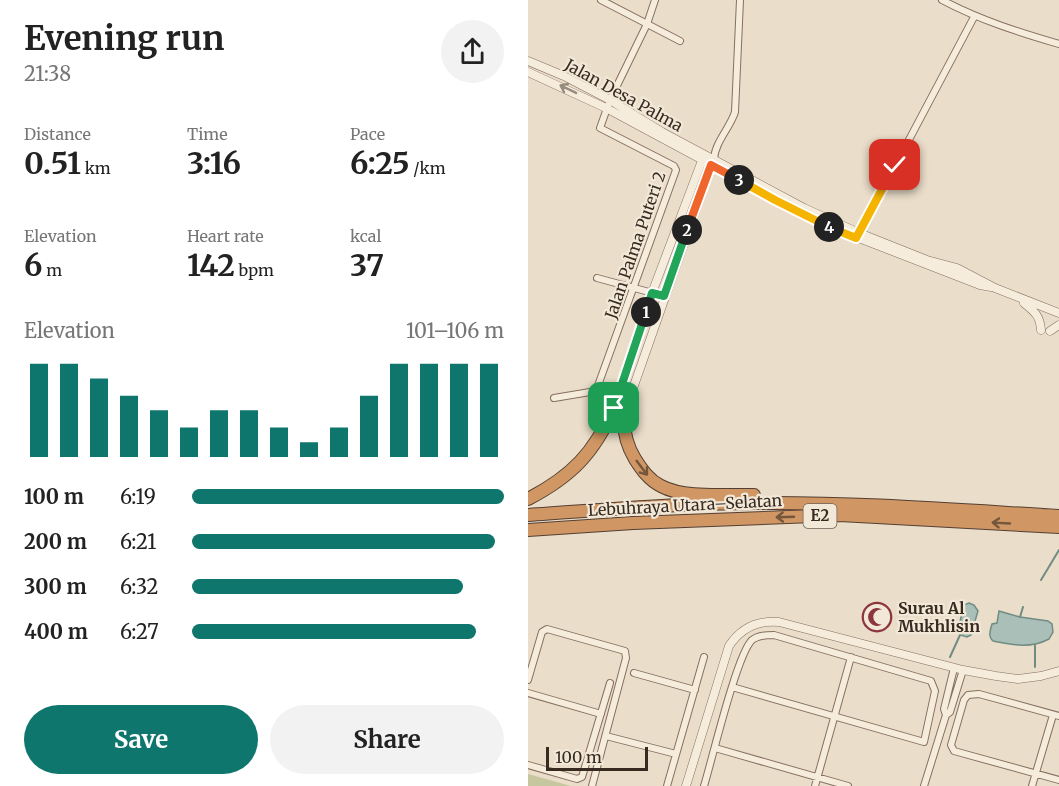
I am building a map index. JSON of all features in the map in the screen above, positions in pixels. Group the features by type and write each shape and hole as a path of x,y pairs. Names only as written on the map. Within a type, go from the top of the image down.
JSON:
{"highway":[{"path":"528,499 563,478 583,459 619,411"},
{"path":"619,411 633,455 644,473 660,486 691,494 863,498 905,506"},
{"name":"Lebuhraya Utara–Selatan","path":"528,515 755,503 905,506 1059,516"},
{"name":"Lebuhraya Utara–Selatan","path":"528,531 691,520 840,515 1059,527"}],"street":[{"path":"601,0 680,41"},
{"path":"606,108 655,0"},
{"path":"619,411 652,293 709,158 733,120 741,0"},
{"path":"942,0 974,17 1059,44"},
{"path":"858,236 974,17"},
{"name":"Jalan Desa Palma","path":"528,61 564,76 610,100 709,158"},
{"name":"Jalan Desa Palma","path":"528,72 709,158"},
{"name":"Jalan Palma Puteri 2","path":"554,398 597,392 676,170 674,166 601,130 600,124 606,108"},
{"path":"709,158 820,223 1059,313"},
{"path":"619,411 664,296 709,158"},
{"path":"597,278 664,296"},
{"path":"1015,297 1038,315 1041,330"},
{"path":"1050,331 1059,324"},
{"path":"686,786 729,646 741,631 756,623 779,622 954,668 1018,679 1059,671"},
{"path":"528,680 541,635 547,629 623,650 626,653 592,786"},
{"path":"704,786 732,687 741,658 750,642 758,637 774,635 851,657 933,683 935,691 924,742 732,687"},
{"path":"667,786 704,657"},
{"path":"815,786 851,657"},
{"path":"946,715 944,709 954,668"},
{"path":"924,786 963,670"},
{"path":"634,673 695,690"},
{"path":"528,765 577,779 582,777 610,683"},
{"path":"948,691 956,693"},
{"path":"528,693 601,714"},
{"path":"1032,786 1036,774 1056,716 979,694 968,695 964,699 951,745 954,751 1036,774 1059,780"},
{"path":"606,736 676,754"},
{"path":"715,748 848,786"}],"green space":[{"path":"528,774 571,786 528,786"}],"water":[{"path":"969,603 974,605 978,611 971,635 967,637 960,635 958,630 964,605"},
{"path":"999,611 1048,621 1052,624 1053,632 1049,639 1035,644 1014,645 993,641 990,638 990,631 992,624 997,623"}],"waterway":[{"path":"1041,580 1059,550"},
{"path":"1020,617 1023,607"},
{"path":"950,657 960,635"},
{"path":"1035,645 1035,667"}],"place":[{"name":"Surau Al Mukhlisin","path":"877,617"}],"route":[{"path":"614,408 652,293 664,296 711,165 820,223 856,238 895,165"}]}
